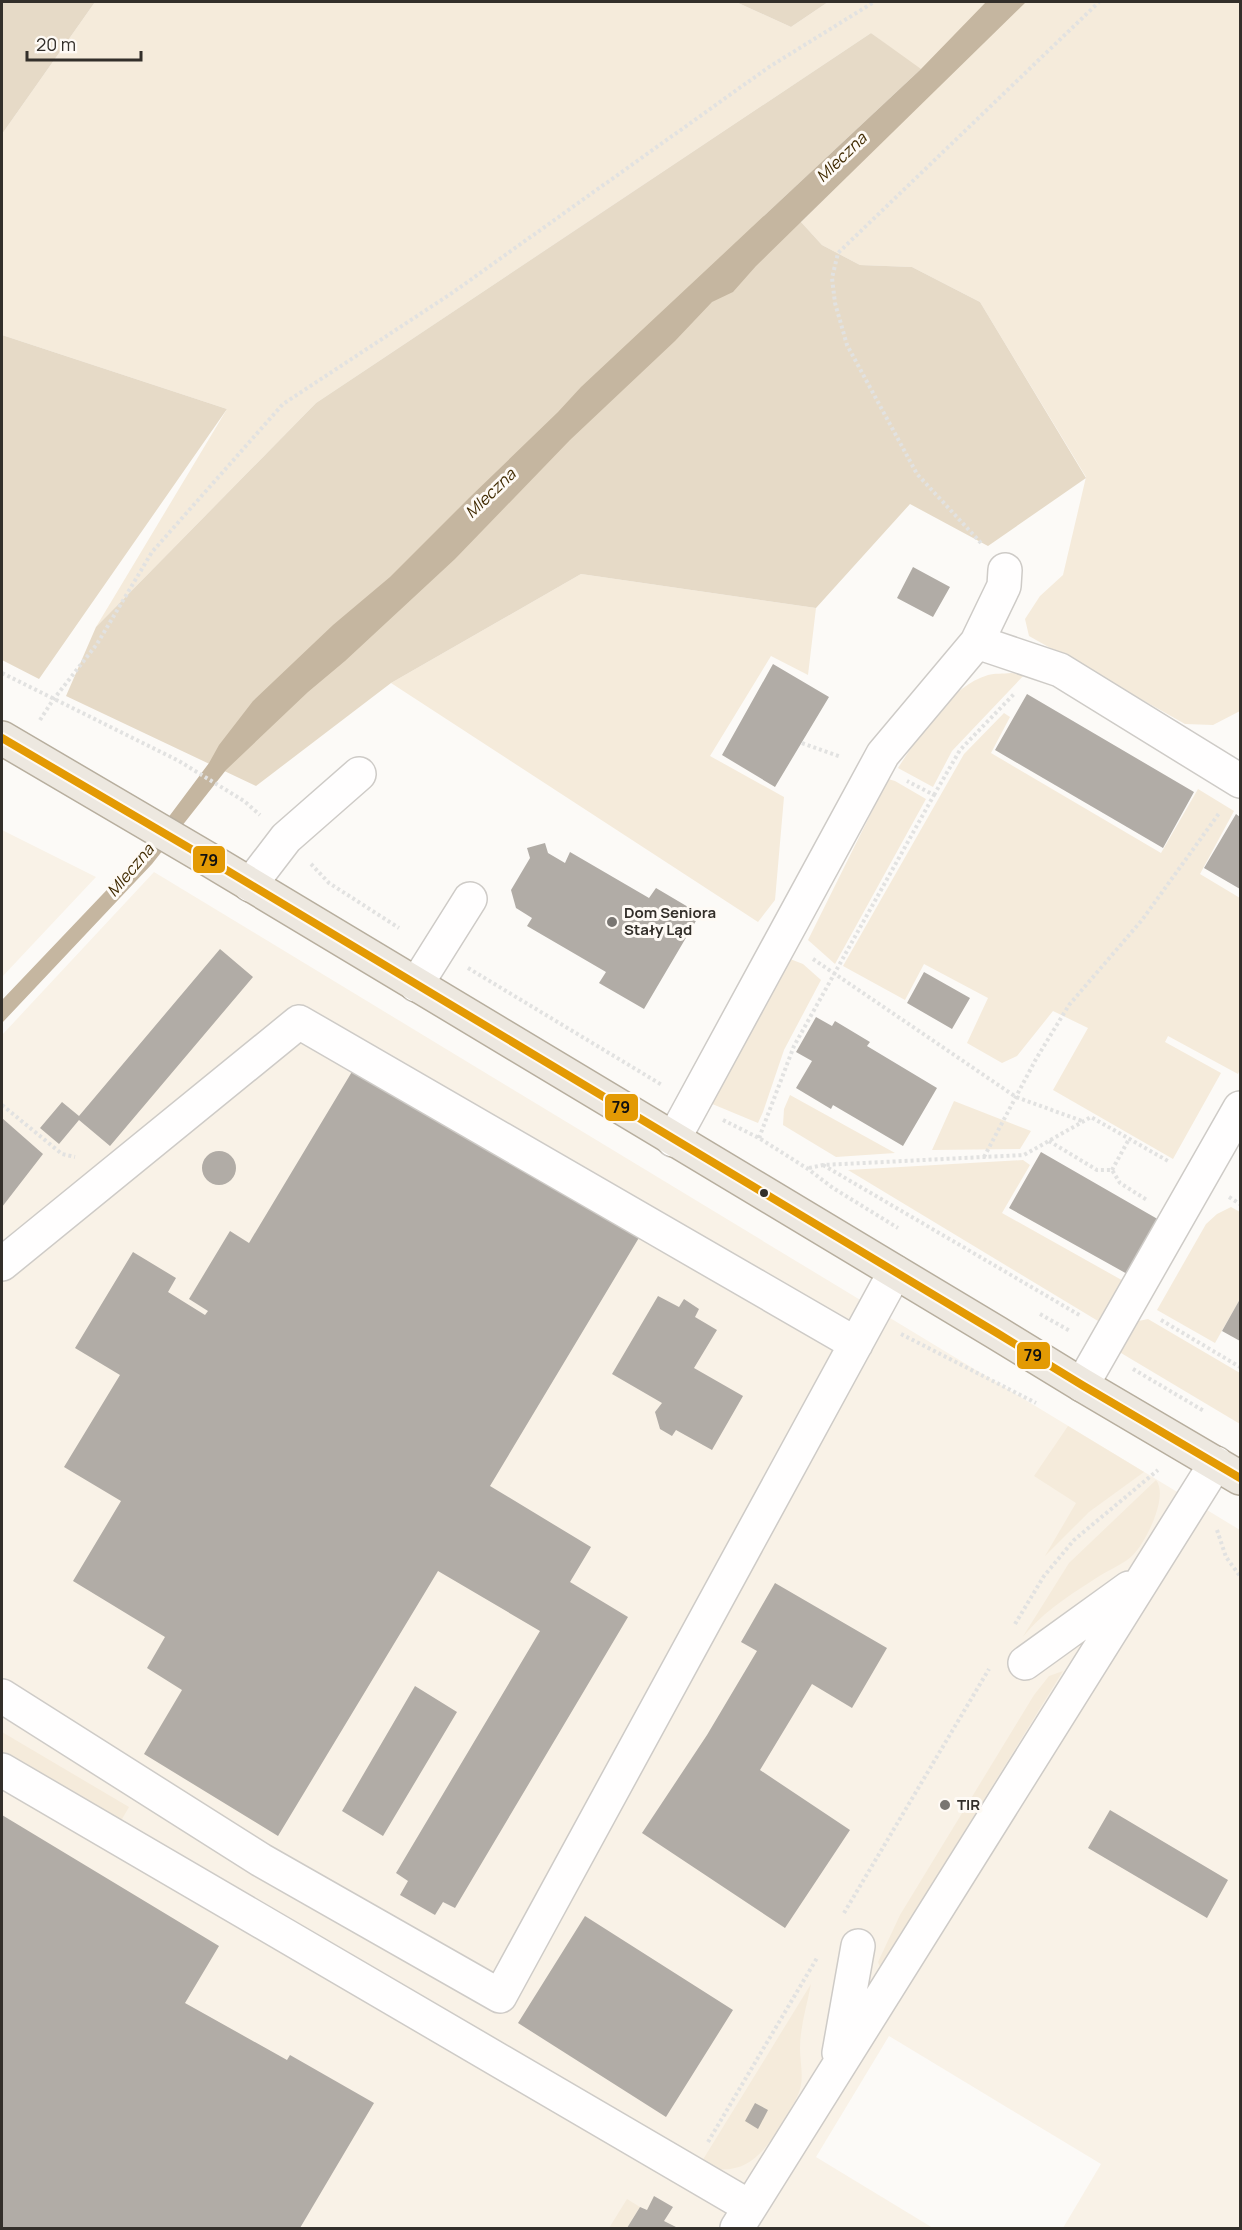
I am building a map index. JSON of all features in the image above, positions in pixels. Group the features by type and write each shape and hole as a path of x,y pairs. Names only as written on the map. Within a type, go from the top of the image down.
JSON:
{"main road":[{"path":"11,744 208,859 1082,1385 1228,1470"}],"street":[{"path":"673,1140 883,754 977,642 1004,586 1005,570"},
{"path":"977,642 1060,670 1240,781"},
{"path":"250,885 286,838 359,774"},
{"path":"416,985 470,899"},
{"path":"2,1264 299,1022 863,1331"},
{"path":"1082,1385 1240,1108"},
{"path":"2,1696 261,1860 500,1995 896,1272"},
{"path":"2,1770 690,2172 743,2218 1198,1491 1228,1470"},
{"path":"1025,1663 1143,1579"},
{"path":"836,2069 858,1946"}],"path":[{"path":"11,744 53,700 97,644 152,552 283,404 452,293 769,67 874,2"},
{"path":"1005,570 917,474 847,345 835,303 832,278 838,253 1099,2"},
{"path":"2,673 178,761 244,801 286,838 329,883 437,951 693,1104 759,1138 904,1232"},
{"path":"759,1138 794,1046 960,750 1018,691"},
{"path":"802,743 897,776 934,795"},
{"path":"984,1157 1069,1005 1142,920 1240,781"},
{"path":"784,937 834,975 1016,1097 1083,1122"},
{"path":"2,1106 62,1154 119,1167"},
{"path":"808,1169 823,1165 1024,1155 1091,1117 1240,1204"},
{"path":"1112,1170 1129,1139"},
{"path":"1048,1141 1097,1170 1112,1170"},
{"path":"823,1165 1102,1328 1101,1349"},
{"path":"1112,1170 1120,1183 1177,1218"},
{"path":"1129,1301 1240,1367"},
{"path":"1035,1311 1211,1415"},
{"path":"863,1331 1046,1408"},
{"path":"1148,1464 1207,1498 1226,1557 1240,1576"},
{"path":"1013,1627 1044,1575 1074,1540 1158,1470"},
{"path":"843,1915 989,1668"},
{"path":"690,2172 818,1956"}],"shaded area":[{"path":"2,2 95,2 2,134"},
{"path":"95,2 736,2 791,27 828,2 1240,2 1240,711 1213,725 1185,724 1029,636 1025,619 1040,596 1063,575 1086,477 980,302 912,267 860,265 822,245 801,222 940,85 871,33 316,403 96,627 227,409 2,335 2,134"},
{"path":"736,2 828,2 791,27"},
{"path":"871,33 921,69 764,216 801,222 822,245 860,265 912,267 980,302 1086,478 988,546 910,504 816,608 581,574 391,683 256,786 66,696 96,627 316,403"},
{"path":"2,335 227,409 39,679 2,660"},
{"path":"581,574 816,608 808,675 771,656 710,756 784,797 775,900 758,922 391,683"},
{"path":"1025,674 952,751 933,787 898,768 936,714 961,690 988,675"},
{"path":"1004,713 1010,717 991,753 1161,853 1198,789 1234,811 1200,874 1240,898 1240,1069 1238,1074 1168,1036 1165,1042 1221,1073 1173,1159 1053,1090 1088,1028 1053,1011 1017,1056 1002,1063 967,1043 988,998 924,964 905,1000 843,966 964,754"},
{"path":"888,779 926,799 835,964 808,940"},
{"path":"2,830 96,877 2,977"},
{"path":"154,872 1240,1530 1240,2228 1063,2228 1101,2164 889,2036 816,2157 933,2228 2,2228 2,1035"},
{"path":"785,957 803,964 821,980 784,1050 758,1123 705,1101"},
{"path":"790,1095 895,1153 836,1157 783,1125 784,1109"},
{"path":"954,1101 1031,1131 1020,1149 932,1150"},
{"path":"1023,1160 1030,1165 1002,1213 1127,1283 1103,1324 848,1170"},
{"path":"1231,1207 1240,1212 1240,1299 1215,1343 1157,1310 1206,1224 1217,1214"},
{"path":"1148,1319 1240,1373 1240,1424 1116,1350 1129,1323"},
{"path":"1068,1426 1144,1472 1089,1512 1045,1556 1076,1503 1034,1476"},
{"path":"1156,1480 1160,1497 1158,1507 1144,1540 1133,1555 1059,1603 1040,1618 1022,1638 1069,1563"},
{"path":"1063,1671 880,1967 878,1962 900,1915 1034,1695 1049,1676"},
{"path":"2,1732 129,1807 118,1826 2,1755"},
{"path":"811,1984 800,2040 801,2085 777,2131 761,2153 741,2166 715,2169 699,2166"},
{"path":"627,2199 640,2207 627,2228 609,2228"}],"water":[{"name":"Mleczna","path":"986,2 1026,2 756,266 733,292 712,302 675,341 570,440 455,559 226,770 152,864 2,1023 2,1000 141,854 253,701 333,625 390,577 581,387 921,69"}],"building":[{"path":"913,567 950,587 933,617 897,598"},
{"path":"773,664 829,697 775,787 722,755"},
{"path":"1027,694 1194,792 1163,848 995,750"},
{"path":"1236,814 1240,817 1240,889 1204,868"},
{"name":"Dom Seniora Stały Ląd","path":"545,843 548,853 565,863 570,852 649,898 656,888 700,914 644,1009 599,983 606,972 527,926 532,918 516,908 511,890 530,858 527,848"},
{"path":"220,949 253,977 110,1146 79,1120 59,1144 40,1128 62,1102 79,1116"},
{"path":"924,972 970,998 952,1029 907,1003"},
{"path":"816,1017 832,1026 835,1021 870,1042 867,1046 937,1088 903,1146 833,1105 831,1109 796,1088 812,1061 796,1052"},
{"path":"356,1065 640,1236 490,1486 591,1547 570,1582 628,1617 455,1908 443,1902 435,1915 400,1895 408,1881 396,1873 540,1631 438,1571 278,1836 144,1754 182,1690 147,1668 165,1637 73,1581 121,1501 64,1467 120,1375 75,1348 133,1252 176,1278 168,1292 205,1315 208,1311 189,1299 230,1231 249,1243"},
{"path":"2,1118 43,1154 2,1207"},
{"path":"219,1151 231,1156 236,1168 231,1180 219,1185 207,1180 202,1168 207,1156"},
{"path":"1041,1152 1161,1221 1129,1275 1009,1208"},
{"path":"658,1296 679,1307 684,1299 699,1309 695,1317 717,1330 694,1368 743,1396 712,1450 676,1430 672,1436 660,1429 655,1412 662,1403 612,1374"},
{"path":"1240,1299 1240,1341 1222,1331"},
{"path":"775,1583 887,1648 852,1708 812,1684 760,1770 850,1830 785,1928 642,1833 707,1735 757,1651 741,1642"},
{"path":"415,1686 457,1712 383,1836 342,1811"},
{"path":"1110,1810 1228,1880 1207,1918 1088,1848"},
{"path":"2,1815 219,1946 185,2003 287,2060 290,2055 374,2103 300,2228 2,2228"},
{"path":"585,1916 733,2010 666,2117 518,2023"},
{"path":"755,2103 768,2110 758,2129 745,2121"},
{"path":"654,2196 673,2207 664,2221 678,2228 627,2228 640,2207 647,2210"}],"transit line":[{"name":"79","path":"2,738 208,859 1240,1478"}],"place":[{"name":"Dom Seniora Stały Ląd","path":"612,922"},
{"name":"TIR","path":"945,1805"}]}
